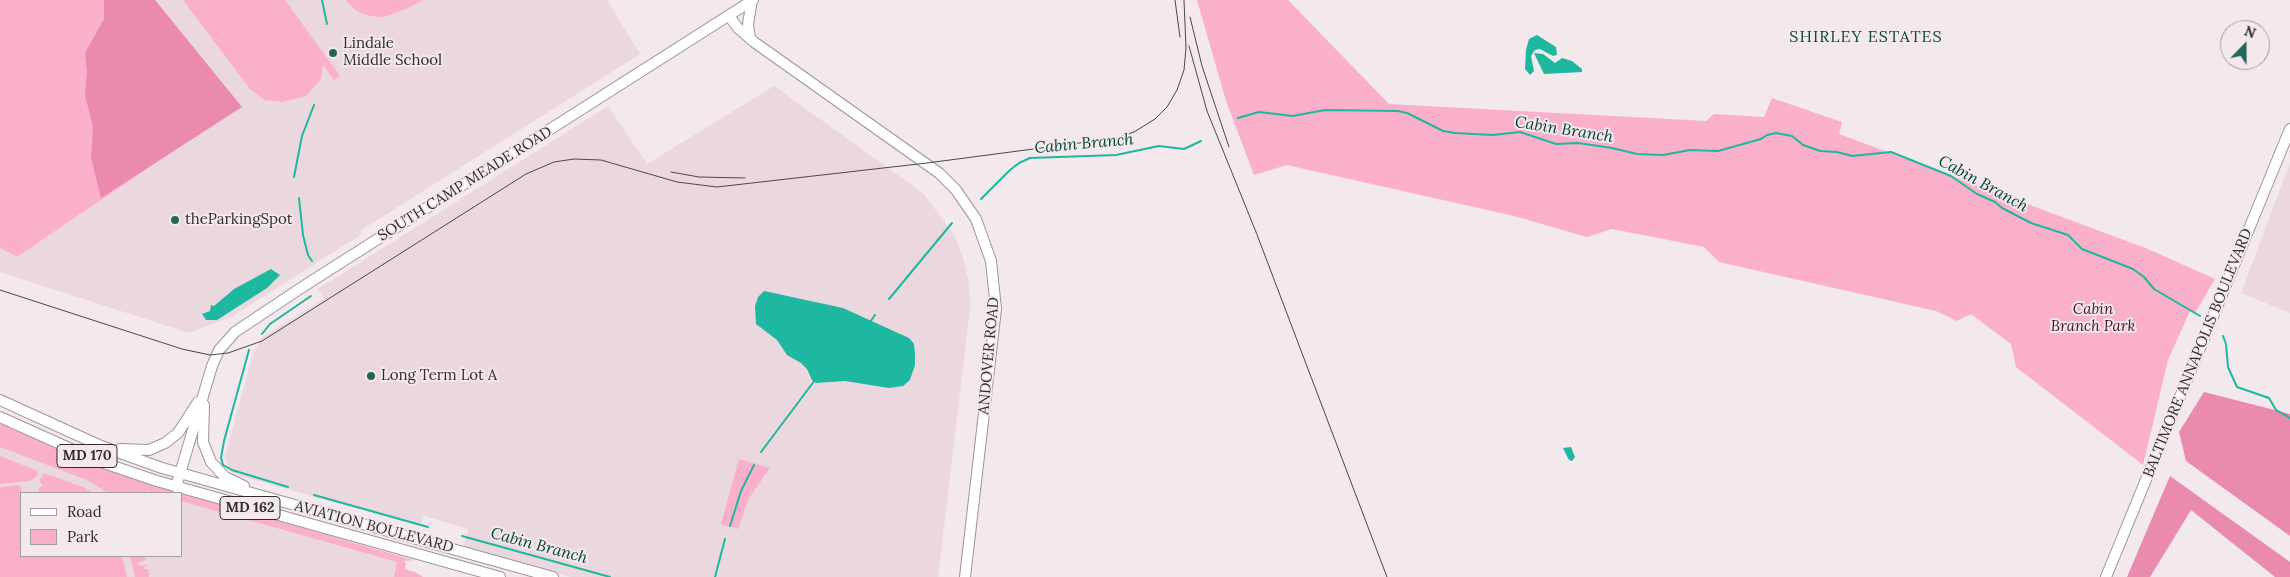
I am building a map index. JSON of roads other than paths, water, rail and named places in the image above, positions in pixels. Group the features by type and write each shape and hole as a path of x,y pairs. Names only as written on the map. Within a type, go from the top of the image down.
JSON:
{"main road":[{"name":"SOUTH CAMP MEADE ROAD","path":"204,392 219,350 235,332 253,319 753,0"},
{"path":"750,39 748,24 753,0"},
{"name":"ANDOVER ROAD","path":"729,16 750,39 939,173 970,209 984,238 994,275 996,309 965,577"},
{"name":"BALTIMORE ANNAPOLIS BOULEVARD","path":"2106,577 2290,129"},
{"path":"204,392 203,442 211,462 224,477 280,501"},
{"name":"MD 170","path":"101,446 141,450 165,444 178,433 204,392"},
{"name":"MD 170","path":"176,487 204,392"},
{"name":"AVIATION BOULEVARD","path":"0,400 101,446 180,474 553,577"},
{"name":"AVIATION BOULEVARD","path":"0,417 98,461 176,487 500,577"}],"waterway":[{"name":"Cabin Branch","path":"322,0 327,24"},
{"name":"Cabin Branch","path":"294,177 302,136 314,105"},
{"name":"Cabin Branch","path":"1238,118 1259,112 1293,116 1325,110 1398,111 1407,113 1443,131 1493,135 1520,132 1556,144 1578,143 1637,154 1663,155 1690,150 1718,151 1776,133 1792,136 1803,145 1820,151 1837,152 1852,156 1891,152 1951,176 1977,194 2031,223 2068,235 2082,249 2133,269 2144,277 2154,289 2200,316"},
{"name":"Cabin Branch","path":"981,199 1010,170 1030,158 1116,155 1159,146 1184,149 1201,141"},
{"name":"Cabin Branch","path":"299,198 303,235 308,255 312,261"},
{"name":"Cabin Branch","path":"889,299 952,223"},
{"name":"Cabin Branch","path":"262,334 270,324 311,296"},
{"name":"Cabin Branch","path":"870,322 875,315"},
{"name":"Cabin Branch","path":"2223,336 2226,344 2228,367 2237,387 2269,398 2276,410 2290,418"},
{"name":"Cabin Branch","path":"249,350 221,458 223,465 232,470 288,487"},
{"name":"Cabin Branch","path":"761,452 815,380"},
{"name":"Cabin Branch","path":"730,526 741,491 754,465"},
{"name":"Cabin Branch","path":"314,495 428,527"},
{"name":"Cabin Branch","path":"462,536 610,577"},
{"name":"Cabin Branch","path":"715,577 725,539"}],"tram line":[{"path":"1175,0 1180,37"},
{"path":"0,290 182,349 210,355 228,353 262,341 526,174 554,162 574,159 601,160 677,182 717,187 927,163 1117,138 1134,132 1155,119 1167,107 1177,90 1184,70 1186,48 1184,0"},
{"path":"1190,17 1202,66 1229,147"},
{"path":"1189,46 1207,111 1256,232 1387,577"},
{"path":"671,172 699,177 745,178"}],"place":[{"name":"Lindale Middle School","path":"333,53"},
{"name":"theParkingSpot","path":"175,220"},
{"name":"Long Term Lot A","path":"371,376"}],"district":[{"name":"SHIRLEY ESTATES","path":"1866,37"}],"park label":[{"name":"Cabin Branch Park","path":"2093,318"}]}
